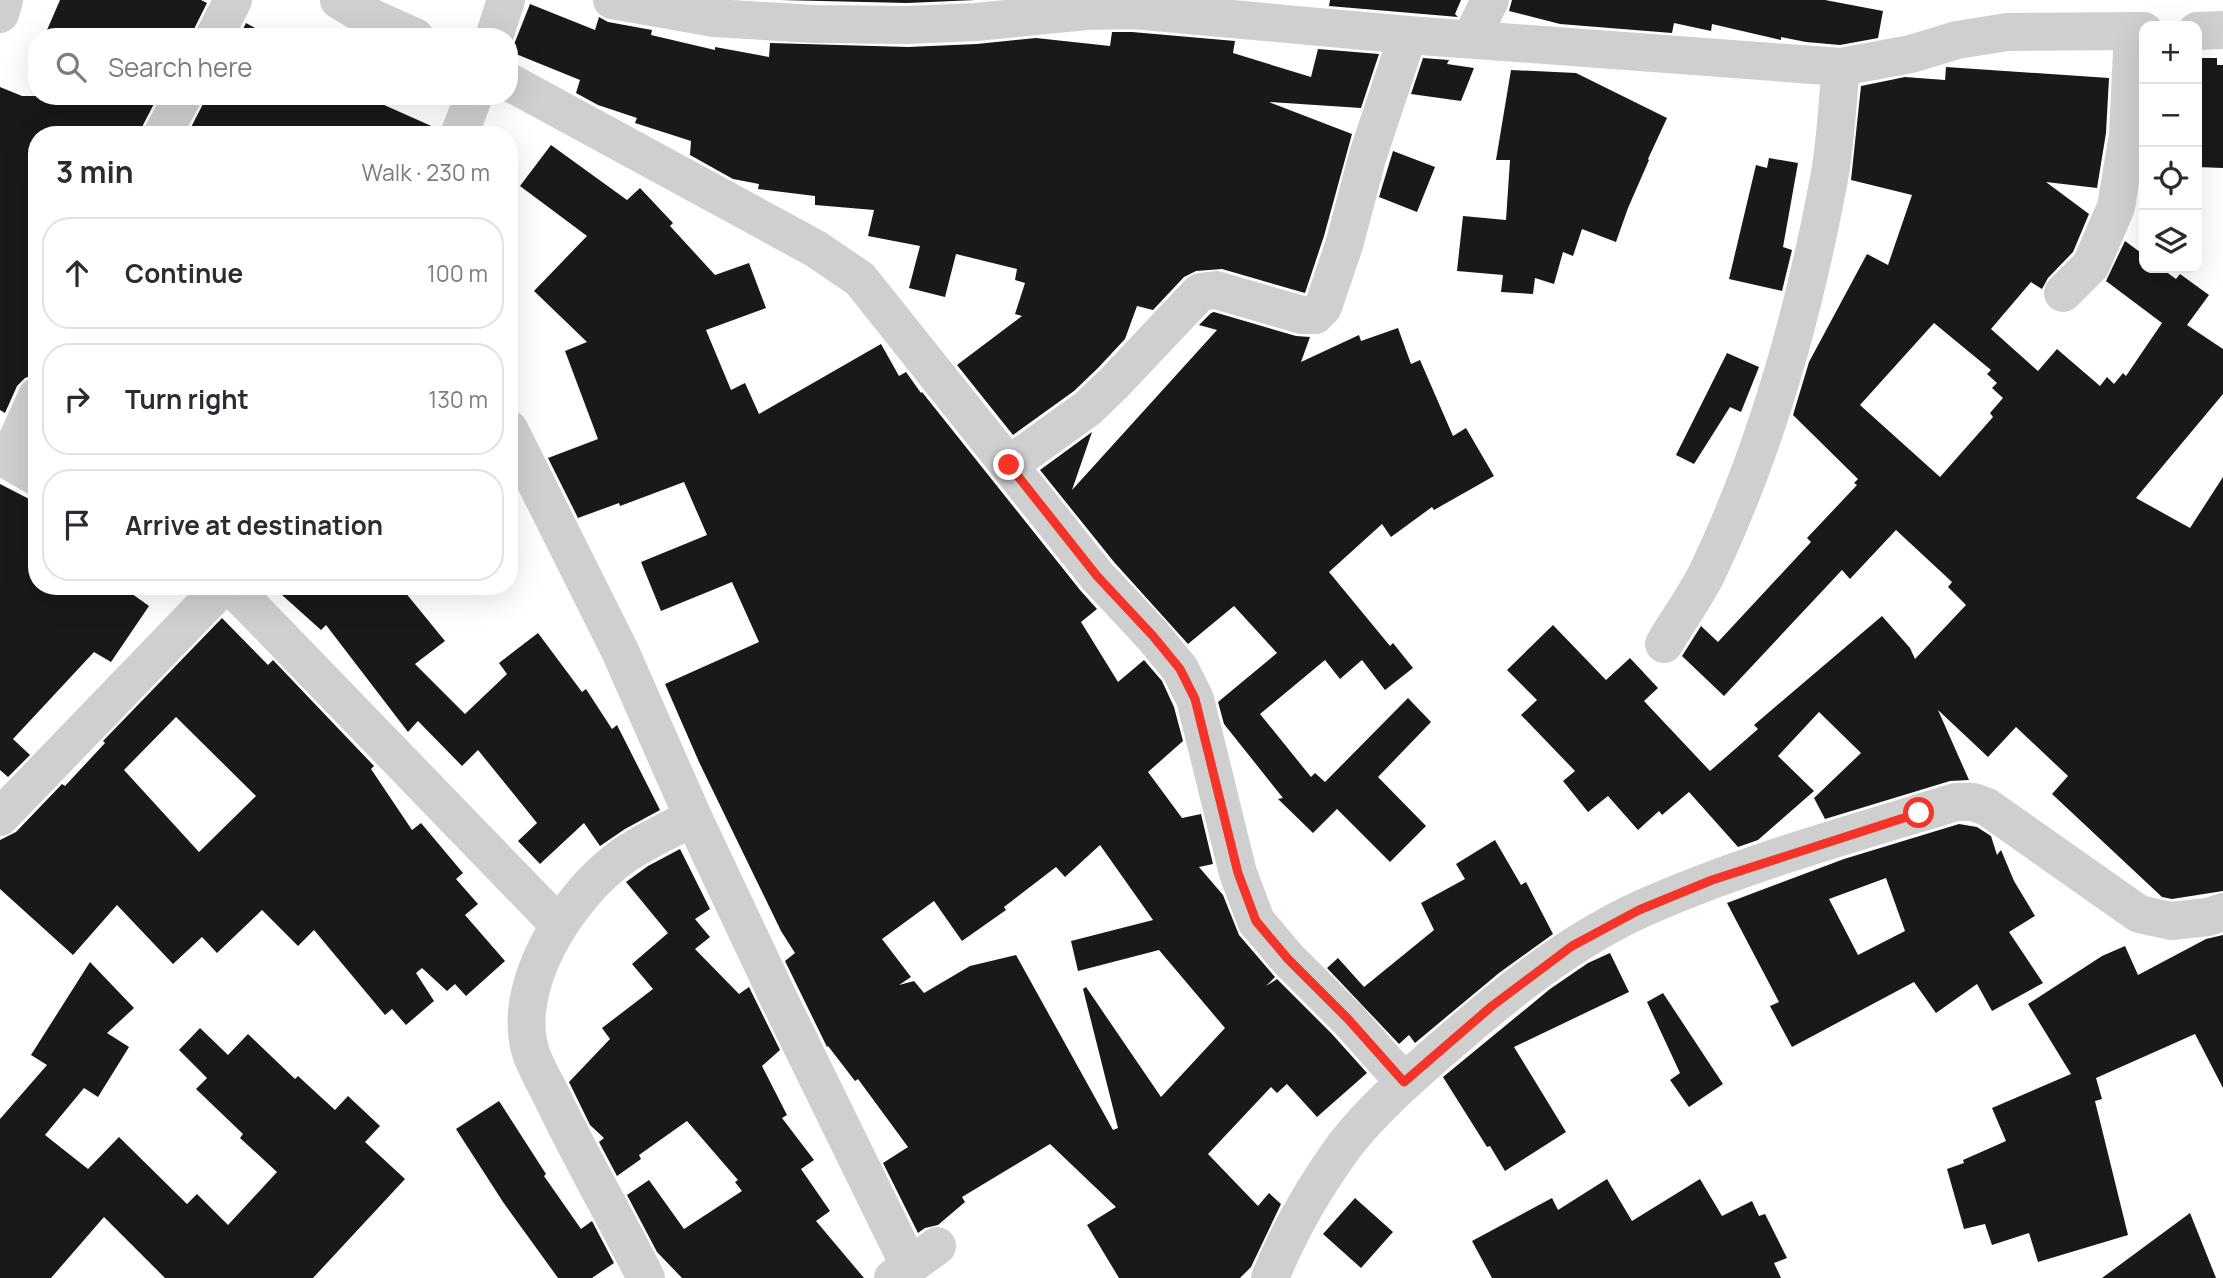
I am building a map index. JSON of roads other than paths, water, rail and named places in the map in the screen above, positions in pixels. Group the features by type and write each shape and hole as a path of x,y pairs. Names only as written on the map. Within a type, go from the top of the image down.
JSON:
{"street":[{"path":"0,14 4,0"},
{"path":"219,28 233,0"},
{"path":"339,0 395,28"},
{"path":"497,28 506,0"},
{"path":"612,0 714,18 814,24 907,25 976,22 1086,11 1133,10 1408,35 1841,67 1911,54 1957,40 2007,32 2139,31 2116,207 2091,265 2063,293"},
{"path":"1471,39 1490,0"},
{"path":"2202,31 2223,30"},
{"path":"1009,465 1088,408 1200,292 1216,290 1302,315 1315,315 1324,307 1345,242 1367,158 1408,35"},
{"path":"1664,644 1707,573 1736,506 1775,402 1801,305 1829,177 1841,67"},
{"path":"518,87 816,249 860,279 1097,576 1180,669 1195,699 1238,873 1256,921 1288,959 1348,1019 1404,1082"},
{"path":"167,126 178,105"},
{"path":"462,126 471,105"},
{"path":"11,462 28,419"},
{"path":"518,447 620,651 693,817 781,1004 913,1263"},
{"path":"0,817 214,595"},
{"path":"240,595 559,925"},
{"path":"1269,1278 1308,1201 1347,1144 1404,1082 1492,1006 1572,946 1639,910 1712,880 1956,802 1973,802 1987,807 2139,914 2171,921 2208,917 2223,912"},
{"path":"646,1278 575,1147 532,1055 527,1034 528,1004 537,969 559,925 595,879 621,857 693,817"}]}
